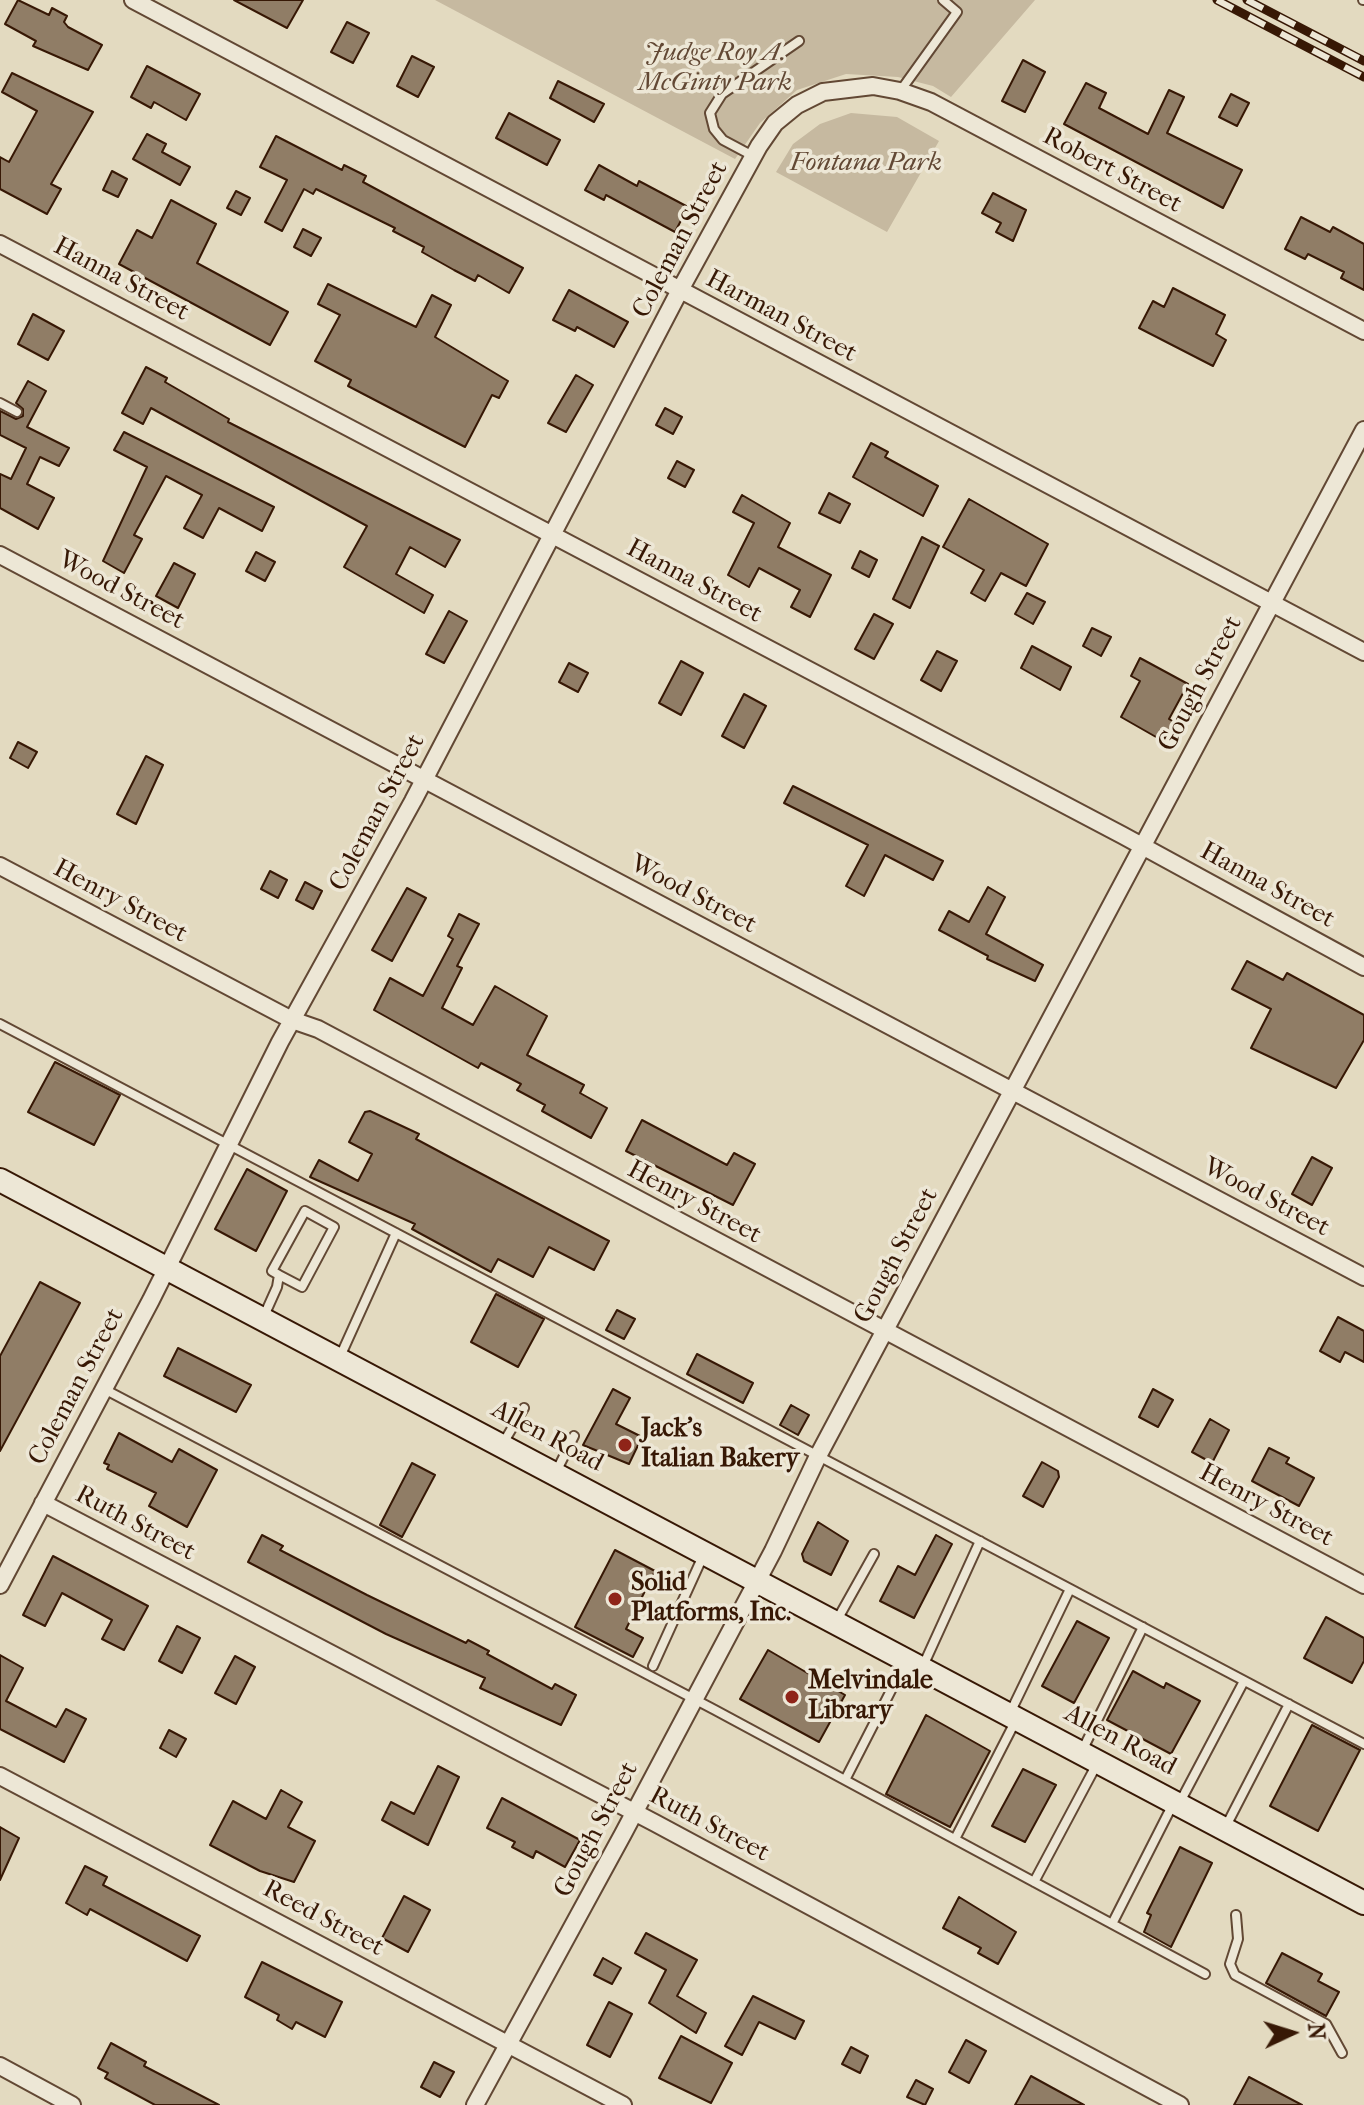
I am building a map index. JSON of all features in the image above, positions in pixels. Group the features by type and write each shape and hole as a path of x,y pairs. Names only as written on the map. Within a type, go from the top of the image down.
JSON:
{"main road":[{"name":"Allen Road","path":"0,1180 1364,1903"}],"street":[{"name":"Harman Street","path":"133,0 1364,652"},
{"name":"Robert Street","path":"829,91 873,86 931,102 1364,331"},
{"name":"Coleman Street","path":"0,1585 104,1389 292,1020 753,156 775,123 797,105 829,91"},
{"name":"Hanna Street","path":"0,244 1143,846 1364,967"},
{"name":"Gough Street","path":"475,2105 757,1579 884,1331 1364,430"},
{"name":"Wood Street","path":"0,555 1364,1277"},
{"name":"Henry Street","path":"0,866 292,1020 318,1029 1364,1585"},
{"name":"Ruth Street","path":"43,1503 633,1812 1180,2105"},
{"name":"Reed Street","path":"0,1776 623,2105"},
{"path":"0,2066 72,2105"}],"lane":[{"path":"900,91 957,12 943,0"},
{"path":"753,156 723,140 714,129 710,113 722,94 799,41"},
{"path":"0,403 17,412"},
{"path":"0,1024 1364,1744"},
{"path":"305,1211 334,1227 302,1287 279,1275 272,1271 305,1211"},
{"path":"339,1359 396,1233"},
{"path":"263,1318 279,1275"},
{"path":"104,1389 692,1698 1205,1974"},
{"path":"502,1445 524,1408"},
{"path":"556,1473 574,1436"},
{"path":"845,1780 915,1663 980,1541"},
{"path":"653,1666 705,1551"},
{"path":"836,1621 874,1554"},
{"path":"955,1839 1070,1589"},
{"path":"1034,1882 1143,1627"},
{"path":"1112,1924 1244,1681"},
{"path":"1224,1829 1289,1704"},
{"path":"1236,1915 1238,1939 1230,1964 1235,1975 1326,2024 1342,2053"}],"green space":[{"name":"Judge Roy A. McGinty Park","path":"435,0 1035,0 951,97 933,86 898,77 846,74 797,90 760,123 735,159"},
{"name":"Fontana Park","path":"851,113 897,117 939,141 887,232 776,172 793,144 820,124"}],"building":[{"path":"18,0 49,15 52,8 67,16 64,22 68,27 102,45 88,70 33,46 36,41 5,24"},
{"path":"234,0 303,0 287,28"},
{"path":"347,22 369,33 353,63 331,52"},
{"path":"412,56 434,67 418,97 397,86"},
{"path":"1023,60 1045,72 1025,112 1002,101"},
{"path":"147,66 200,94 186,120 154,102 151,108 131,97"},
{"path":"12,73 93,112 51,184 61,189 47,214 0,189 0,157 9,162 37,111 2,92"},
{"path":"558,81 604,104 594,122 550,98"},
{"path":"1086,83 1106,93 1099,108 1148,134 1169,90 1184,97 1167,133 1242,170 1223,208 1064,124"},
{"path":"1231,94 1249,103 1237,126 1219,117"},
{"path":"509,113 560,140 547,165 496,138"},
{"path":"147,134 166,144 162,152 190,167 180,185 133,159"},
{"path":"276,136 342,170 344,165 366,176 363,182 523,268 509,293 478,275 475,281 454,270 422,252 424,247 393,231 395,228 316,189 313,194 304,189 282,231 265,222 287,180 260,167"},
{"path":"599,165 637,186 639,181 688,207 675,232 606,195 604,200 585,190"},
{"path":"112,171 127,179 118,197 103,190"},
{"path":"236,191 250,198 241,215 227,208"},
{"path":"993,193 1026,210 1013,241 996,232 1001,223 982,213"},
{"path":"171,200 216,224 197,263 288,312 270,345 119,264 137,230 152,238"},
{"path":"1301,217 1330,232 1333,227 1364,244 1364,290 1341,278 1344,272 1308,254 1305,259 1285,249"},
{"path":"303,229 321,238 311,256 294,247"},
{"path":"328,284 416,327 432,295 451,305 435,337 508,381 499,398 492,395 465,447 348,386 351,380 315,361 340,315 318,304"},
{"path":"1173,288 1225,315 1216,334 1226,340 1213,366 1139,328 1153,301 1164,307"},
{"path":"569,290 628,322 614,347 577,327 575,331 553,320"},
{"path":"33,314 64,331 48,360 18,344"},
{"path":"146,367 167,378 165,382 229,419 228,422 460,540 445,567 410,547 396,574 433,595 424,613 344,567 367,526 151,408 143,424 122,413"},
{"path":"576,375 593,385 566,432 548,423"},
{"path":"28,381 46,391 27,427 69,448 59,466 40,457 27,484 54,498 38,529 0,508 0,474 11,479 26,448 0,435 0,411 16,419 23,416 23,409 16,403"},
{"path":"665,408 682,417 673,434 656,425"},
{"path":"124,432 274,507 262,531 219,508 203,538 184,528 202,495 166,476 134,535 142,539 124,573 103,561 147,467 114,450"},
{"path":"871,443 888,452 885,457 938,486 923,516 853,477"},
{"path":"677,461 694,470 685,487 668,478"},
{"path":"829,493 850,504 840,523 819,513"},
{"path":"742,495 790,523 778,547 831,575 810,617 791,607 800,590 759,568 749,587 728,575 754,523 733,512"},
{"path":"969,499 1048,544 1026,586 1001,573 985,601 971,593 984,570 943,547"},
{"path":"922,537 939,546 910,608 893,599"},
{"path":"860,551 877,560 869,577 852,568"},
{"path":"256,552 275,562 265,581 246,571"},
{"path":"174,563 195,574 178,608 156,596"},
{"path":"1027,593 1045,602 1033,624 1015,614"},
{"path":"449,611 467,621 444,663 426,654"},
{"path":"874,614 893,624 874,659 855,649"},
{"path":"1092,628 1111,637 1101,656 1083,646"},
{"path":"1032,646 1071,667 1060,690 1021,668"},
{"path":"937,651 957,661 941,691 921,680"},
{"path":"1140,658 1188,684 1169,719 1174,722 1163,741 1121,717 1140,681 1131,676"},
{"path":"681,661 703,673 681,715 659,703"},
{"path":"569,663 588,673 578,692 559,682"},
{"path":"744,694 766,706 744,748 722,736"},
{"path":"18,742 37,752 28,768 10,758"},
{"path":"146,756 163,765 136,824 117,814"},
{"path":"793,786 943,861 933,880 885,855 864,896 846,886 868,845 784,803"},
{"path":"270,871 287,880 278,898 261,889"},
{"path":"305,882 322,891 313,909 296,900"},
{"path":"988,887 1005,897 986,934 1043,965 1035,981 987,959 988,956 939,930 949,911 969,922"},
{"path":"407,888 426,898 392,961 372,950"},
{"path":"459,914 479,924 457,966 462,968 442,1008 473,1025 495,986 547,1016 527,1055 584,1085 580,1093 607,1108 591,1138 542,1111 545,1105 517,1090 521,1084 481,1063 478,1068 374,1010 390,978 423,996 453,939 448,936"},
{"path":"1247,961 1283,980 1287,973 1364,1015 1364,1040 1336,1088 1251,1048 1271,1009 1232,989"},
{"path":"55,1062 120,1095 94,1145 28,1112"},
{"path":"370,1111 419,1134 416,1139 609,1241 594,1270 549,1247 533,1277 498,1259 491,1272 412,1229 415,1224 310,1177 319,1160 358,1181 372,1154 349,1142 365,1112"},
{"path":"642,1120 727,1165 734,1153 755,1164 733,1205 626,1151"},
{"path":"1312,1157 1332,1168 1312,1205 1292,1194"},
{"path":"247,1169 287,1191 256,1251 215,1229"},
{"path":"40,1282 80,1303 0,1451 0,1356"},
{"path":"496,1294 544,1319 518,1367 471,1342"},
{"path":"617,1310 635,1319 624,1339 606,1330"},
{"path":"1338,1317 1364,1331 1364,1362 1345,1352 1340,1362 1320,1351"},
{"path":"178,1348 251,1385 236,1412 164,1376"},
{"path":"697,1354 753,1383 743,1403 687,1374"},
{"path":"613,1389 630,1398 616,1424 642,1437 629,1464 583,1445"},
{"path":"1153,1389 1173,1400 1158,1427 1139,1417"},
{"path":"791,1405 809,1415 798,1435 780,1425"},
{"path":"1210,1419 1229,1430 1212,1463 1192,1452"},
{"path":"119,1433 172,1462 179,1449 217,1470 187,1527 149,1506 156,1493 107,1469 109,1465 104,1463"},
{"path":"1269,1448 1289,1458 1286,1463 1314,1478 1299,1506 1252,1481"},
{"path":"1042,1462 1058,1471 1059,1477 1043,1507 1023,1496"},
{"path":"412,1463 435,1475 402,1537 380,1525"},
{"path":"818,1522 848,1541 831,1575 804,1561 802,1554"},
{"path":"262,1535 283,1546 280,1550 367,1595 466,1643 468,1640 489,1651 487,1654 552,1689 555,1684 576,1695 561,1725 480,1688 485,1678 386,1634 248,1562"},
{"path":"936,1535 952,1544 914,1618 880,1601 898,1566 915,1575"},
{"name":"Solid Platforms, Inc.","path":"615,1550 655,1571 626,1629 643,1638 633,1657 575,1627"},
{"path":"53,1556 148,1606 124,1650 102,1639 112,1620 62,1593 45,1626 23,1615"},
{"path":"1326,1617 1364,1638 1364,1661 1352,1683 1304,1658"},
{"path":"1077,1621 1109,1638 1074,1703 1042,1686"},
{"path":"177,1626 200,1638 182,1673 159,1661"},
{"name":"Melvindale Library","path":"768,1650 845,1695 819,1742 740,1699"},
{"path":"0,1655 23,1668 6,1701 56,1727 66,1709 86,1719 64,1762 0,1729"},
{"path":"235,1656 255,1667 236,1704 215,1693"},
{"path":"1133,1671 1164,1688 1166,1683 1200,1701 1171,1754 1107,1720"},
{"path":"926,1715 990,1751 950,1827 886,1794"},
{"path":"1312,1725 1360,1750 1318,1831 1270,1806"},
{"path":"169,1730 186,1739 176,1757 160,1748"},
{"path":"438,1766 459,1777 428,1845 382,1820 391,1802 414,1814"},
{"path":"1023,1769 1056,1785 1025,1842 992,1826"},
{"path":"281,1790 302,1802 288,1827 315,1841 294,1882 260,1871 210,1845 233,1801 266,1819"},
{"path":"502,1798 580,1840 565,1867 536,1851 533,1858 512,1847 515,1842 487,1828"},
{"path":"0,1827 19,1838 0,1880"},
{"path":"1180,1847 1212,1863 1171,1947 1144,1932 1151,1915 1147,1913"},
{"path":"85,1866 107,1877 103,1885 200,1936 187,1961 90,1909 87,1915 66,1903"},
{"path":"404,1896 430,1910 408,1952 382,1938"},
{"path":"959,1897 1016,1932 998,1964 978,1953 981,1948 943,1928"},
{"path":"646,1933 697,1960 677,1996 706,2013 696,2033 649,2003 666,1970 635,1953"},
{"path":"1282,1953 1322,1974 1318,1981 1339,1992 1326,2016 1266,1983"},
{"path":"603,1958 621,1968 612,1984 594,1975"},
{"path":"262,1962 342,2002 325,2037 296,2022 292,2029 277,2020 279,2015 245,1997"},
{"path":"753,1996 804,2021 795,2039 759,2022 742,2055 725,2046"},
{"path":"609,2002 632,2014 610,2057 587,2045"},
{"path":"681,2036 732,2063 711,2103 659,2078"},
{"path":"966,2040 986,2051 969,2083 949,2072"},
{"path":"111,2043 146,2062 144,2066 219,2105 155,2105 105,2078 108,2073 98,2068"},
{"path":"851,2047 868,2056 860,2073 842,2064"},
{"path":"434,2062 454,2072 440,2097 421,2087"},
{"path":"1031,2076 1051,2087 1084,2105 1015,2105"},
{"path":"1249,2077 1302,2105 1234,2105"},
{"path":"916,2080 933,2089 925,2105 907,2097"}],"railway":[{"path":"1217,0 1364,77"},
{"path":"1247,0 1364,61"}],"place":[{"name":"Jack's Italian Bakery","path":"625,1445"},
{"name":"Solid Platforms, Inc.","path":"615,1599"},
{"name":"Melvindale Library","path":"792,1697"}]}
